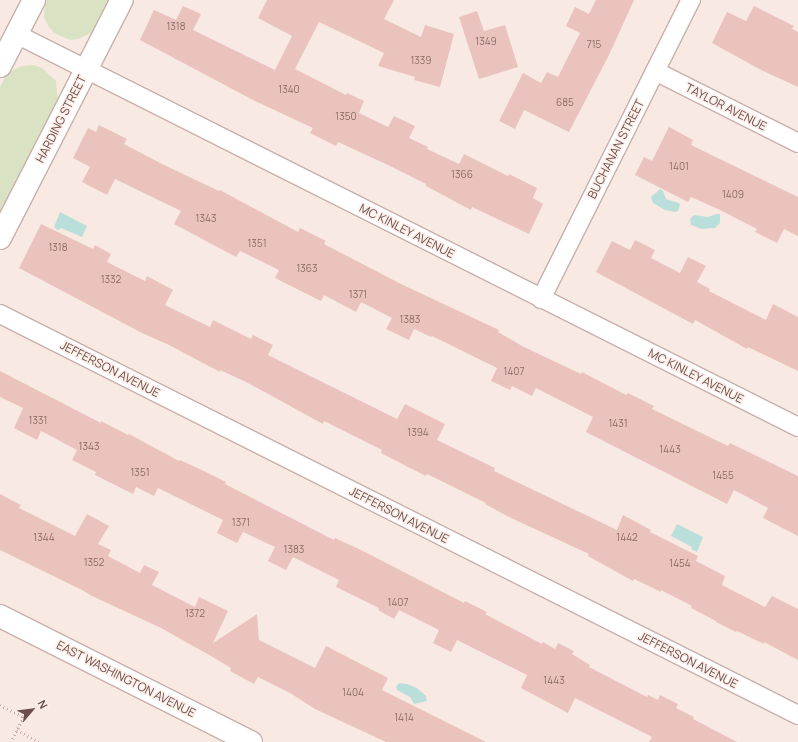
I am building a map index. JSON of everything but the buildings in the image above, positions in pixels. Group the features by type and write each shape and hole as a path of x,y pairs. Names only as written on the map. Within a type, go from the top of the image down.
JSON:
{"street":[{"path":"0,66 34,0"},
{"name":"HARDING STREET","path":"0,238 122,0"},
{"name":"BUCHANAN STREET","path":"541,299 691,0"},
{"name":"MC KINLEY AVENUE","path":"16,34 798,427"},
{"name":"TAYLOR AVENUE","path":"655,71 798,143"},
{"name":"JEFFERSON AVENUE","path":"0,314 798,715"},
{"name":"EAST WASHINGTON AVENUE","path":"0,616 251,742"}],"path":[{"path":"0,705 24,717 10,742"},
{"path":"17,730 40,742"}],"green space":[{"path":"45,0 111,0 93,32 78,39 70,40 54,33 49,27 44,18"},
{"path":"34,65 42,68 56,81 58,100 0,218 0,87 5,77 13,70 22,66"}],"water":[{"path":"660,189 663,191 666,199 679,203 680,205 678,211 675,212 665,210 653,203 651,197"},
{"path":"60,212 87,226 82,237 61,228 58,230 54,227"},
{"path":"720,214 720,223 715,228 702,229 691,225 690,219 694,215 708,217"},
{"path":"677,524 703,537 697,552 691,549 692,547 671,536"},
{"path":"399,683 417,688 426,696 427,701 414,704 410,697 397,690 396,687"}]}
